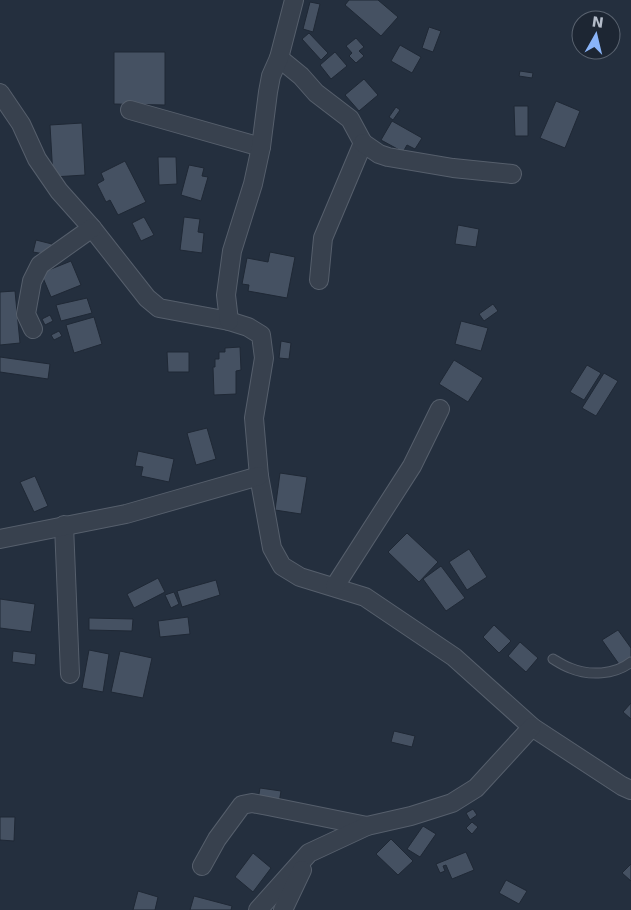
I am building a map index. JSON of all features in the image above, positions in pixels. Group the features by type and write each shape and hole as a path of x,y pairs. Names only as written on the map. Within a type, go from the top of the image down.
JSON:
{"street":[{"path":"229,321 226,294 228,270 232,251 247,208 261,147 271,76 279,58 294,0"},
{"path":"279,58 301,76 316,92 350,119 363,143 379,154 453,168 512,174"},
{"path":"0,93 21,124 37,159 59,191 92,228 147,298 159,308 229,321 248,327 261,335 264,358 254,418 259,476 272,548 279,562 286,570 300,577 335,586 365,597 454,657 532,727 631,790"},
{"path":"130,110 261,147"},
{"path":"318,280 323,238 363,143"},
{"path":"33,329 26,314 32,281 40,265 92,228"},
{"path":"335,586 412,466 440,409"},
{"path":"0,539 126,514 259,476"},
{"path":"64,525 70,674"},
{"path":"258,910 309,853 367,826 412,816 452,803 476,788 532,727"},
{"path":"202,866 217,839 242,804 252,803 367,826"},
{"path":"283,910 309,853"}],"lane":[{"path":"552,659 571,669 592,673 612,672 631,662"}],"building":[{"path":"349,0 378,0 398,17 381,36 345,5"},
{"path":"310,2 320,4 313,32 303,29"},
{"path":"429,27 441,31 433,52 422,48"},
{"path":"309,33 328,53 321,60 302,39"},
{"path":"356,38 364,47 359,51 364,56 356,63 349,56 352,53 346,46"},
{"path":"400,45 421,57 412,73 391,61"},
{"path":"114,52 165,52 165,105 114,104"},
{"path":"335,52 347,66 331,79 320,65"},
{"path":"520,71 533,73 532,78 519,76"},
{"path":"364,79 378,95 359,111 345,95"},
{"path":"556,101 580,111 565,148 540,138"},
{"path":"514,106 528,106 528,136 515,136"},
{"path":"396,107 400,110 393,120 389,117"},
{"path":"392,121 422,138 415,149 407,145 403,152 381,140"},
{"path":"82,123 85,175 53,177 50,125"},
{"path":"158,157 176,157 177,184 159,185"},
{"path":"125,161 146,202 118,215 110,200 106,202 97,184 104,180 101,173"},
{"path":"189,165 204,168 202,176 208,177 201,201 181,195"},
{"path":"144,217 154,235 141,241 132,223"},
{"path":"184,217 200,219 198,232 204,233 202,253 180,250"},
{"path":"458,225 479,229 476,247 455,244"},
{"path":"36,240 52,244 50,255 33,252"},
{"path":"270,252 295,257 287,298 248,291 249,285 242,284 247,258 268,262"},
{"path":"71,261 81,285 51,297 41,273"},
{"path":"15,291 20,343 0,345 0,292"},
{"path":"87,298 92,313 61,321 56,305"},
{"path":"493,304 498,311 484,321 479,314"},
{"path":"50,315 53,321 45,325 42,319"},
{"path":"94,317 102,344 74,353 66,325"},
{"path":"461,321 488,328 481,351 455,344"},
{"path":"59,331 62,336 54,340 51,335"},
{"path":"281,341 291,343 289,359 279,358"},
{"path":"240,347 241,370 236,371 236,394 214,395 213,367 215,367 215,359 219,359 219,352 225,352 225,348"},
{"path":"167,352 189,352 189,372 168,372"},
{"path":"0,357 50,364 48,379 0,372"},
{"path":"454,360 483,378 468,402 439,384"},
{"path":"587,365 601,373 584,400 570,392"},
{"path":"604,373 618,381 596,416 582,408"},
{"path":"207,428 216,459 196,465 187,433"},
{"path":"138,451 174,459 169,482 141,476 143,467 135,466"},
{"path":"280,473 307,477 301,514 275,510"},
{"path":"35,476 48,506 34,512 20,482"},
{"path":"407,533 438,562 419,582 388,552"},
{"path":"469,549 487,577 467,590 449,562"},
{"path":"441,566 465,598 446,611 423,579"},
{"path":"158,578 165,592 134,608 127,594"},
{"path":"216,580 220,595 182,607 177,591"},
{"path":"174,592 179,604 171,608 165,595"},
{"path":"0,599 35,604 31,632 0,628"},
{"path":"188,617 190,634 160,637 158,621"},
{"path":"89,618 133,619 132,631 89,630"},
{"path":"494,625 511,641 499,653 483,637"},
{"path":"618,630 631,648 631,661 621,667 602,640"},
{"path":"520,642 538,658 526,672 508,656"},
{"path":"89,650 109,654 103,692 82,688"},
{"path":"13,651 36,654 35,665 12,662"},
{"path":"120,651 152,658 143,698 111,692"},
{"path":"631,703 631,719 623,712"},
{"path":"394,731 415,736 412,747 391,742"},
{"path":"260,788 281,791 279,803 258,800"},
{"path":"473,809 477,815 470,820 466,813"},
{"path":"0,817 15,817 14,841 0,840"},
{"path":"472,822 478,827 472,834 466,828"},
{"path":"423,826 436,834 420,857 407,849"},
{"path":"391,839 413,861 398,875 376,854"},
{"path":"466,852 474,870 452,879 446,865 443,866 445,871 440,873 436,864"},
{"path":"253,853 271,868 253,892 235,877"},
{"path":"631,864 631,881 622,873"},
{"path":"506,880 527,891 519,904 499,893"},
{"path":"138,891 158,897 155,910 133,910"},
{"path":"194,896 232,906 231,910 190,910"}]}
